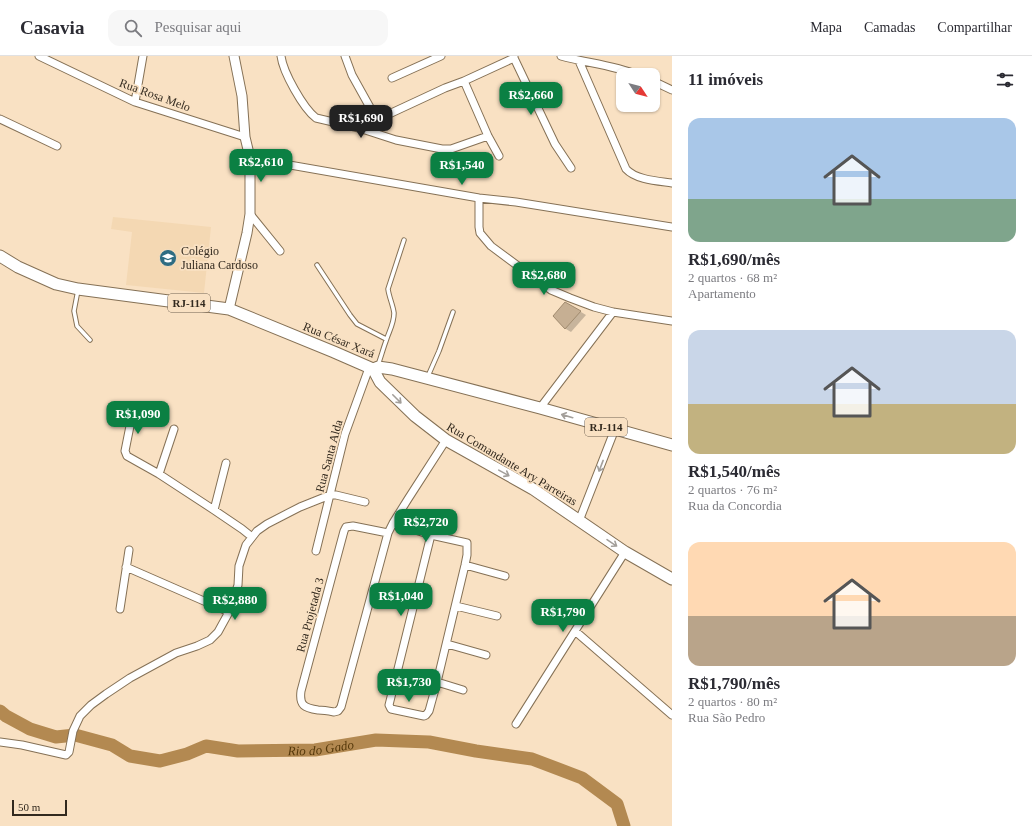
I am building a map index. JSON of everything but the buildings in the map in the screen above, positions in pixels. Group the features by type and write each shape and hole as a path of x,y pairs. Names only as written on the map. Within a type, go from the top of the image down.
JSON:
{"main road":[{"name":"Rua César Xará","path":"0,256 18,267 56,284 78,289 229,308 373,368 392,369 672,444"},
{"name":"Rua Comandante Ary Parreiras","path":"373,368 380,382 384,386 415,416 446,440 533,489 625,552 672,579"},
{"path":"384,386 386,377 392,369"}],"street":[{"name":"Rua Rosa Melo","path":"39,56 135,102 245,137"},
{"path":"135,102 143,56"},
{"path":"229,308 247,233 250,214 250,158 245,137 242,96 234,56"},
{"path":"281,56 284,69 295,89 311,114 316,118 359,128 396,140 442,149 451,149 488,136"},
{"path":"345,56 352,75 377,120"},
{"path":"392,78 441,56"},
{"path":"561,56 579,61 604,64 616,68"},
{"path":"359,128 514,57 555,144 571,168"},
{"path":"579,61 626,169 631,174 638,177 672,183"},
{"path":"464,81 488,136 499,156"},
{"path":"660,84 672,90"},
{"path":"0,119 57,146"},
{"path":"250,158 479,198 516,202 672,227"},
{"path":"479,198 480,233 491,246 551,290 586,305 613,312 672,321"},
{"path":"250,214 280,251"},
{"path":"540,408 613,312"},
{"name":"Rua Santa Alda","path":"316,552 345,434 373,368"},
{"path":"132,416 125,451 130,458 159,474 252,537"},
{"path":"159,474 174,429"},
{"path":"579,521 615,429"},
{"path":"388,533 392,523 446,440"},
{"path":"214,510 226,463"},
{"path":"0,742 22,745 66,755 69,752 73,731 80,716 91,705 130,678 176,653 210,640 218,632 229,612 238,585 239,566 242,555 246,545 257,531 300,507 330,495 336,494 364,502"},
{"path":"392,523 431,535 467,543 467,555 447,644 429,712 424,716 393,710 389,707 389,705 431,535"},
{"name":"Rua Projetada 3","path":"353,526 388,533 343,702 339,709 334,712 307,708 300,700 300,691 344,531 346,527 353,526"},
{"path":"120,609 129,550"},
{"path":"516,724 625,552"},
{"path":"465,565 505,576"},
{"path":"126,567 229,612"},
{"path":"456,606 498,616"},
{"path":"575,631 672,715"},
{"path":"447,644 486,655"},
{"path":"437,682 463,690"}],"lane":[{"path":"373,368 392,326 392,306 388,289 404,240"},
{"path":"317,265 350,315 358,324 386,339"},
{"path":"78,289 74,311 77,326 90,340"},
{"path":"427,379 453,312"}],"shaded area":[{"name":"Colégio Juliana Cardoso","path":"113,217 211,227 204,293 126,285 132,232 111,229"}],"waterway":[{"name":"Rio do Gado","path":"0,711 6,716 30,729 56,737 75,735 112,745 130,756 160,761 187,754 206,746 238,751 315,750 376,740 429,742 476,751 532,759 582,778 617,804 624,826"}],"place":[{"name":"Colégio Juliana Cardoso","path":"168,258"}]}
